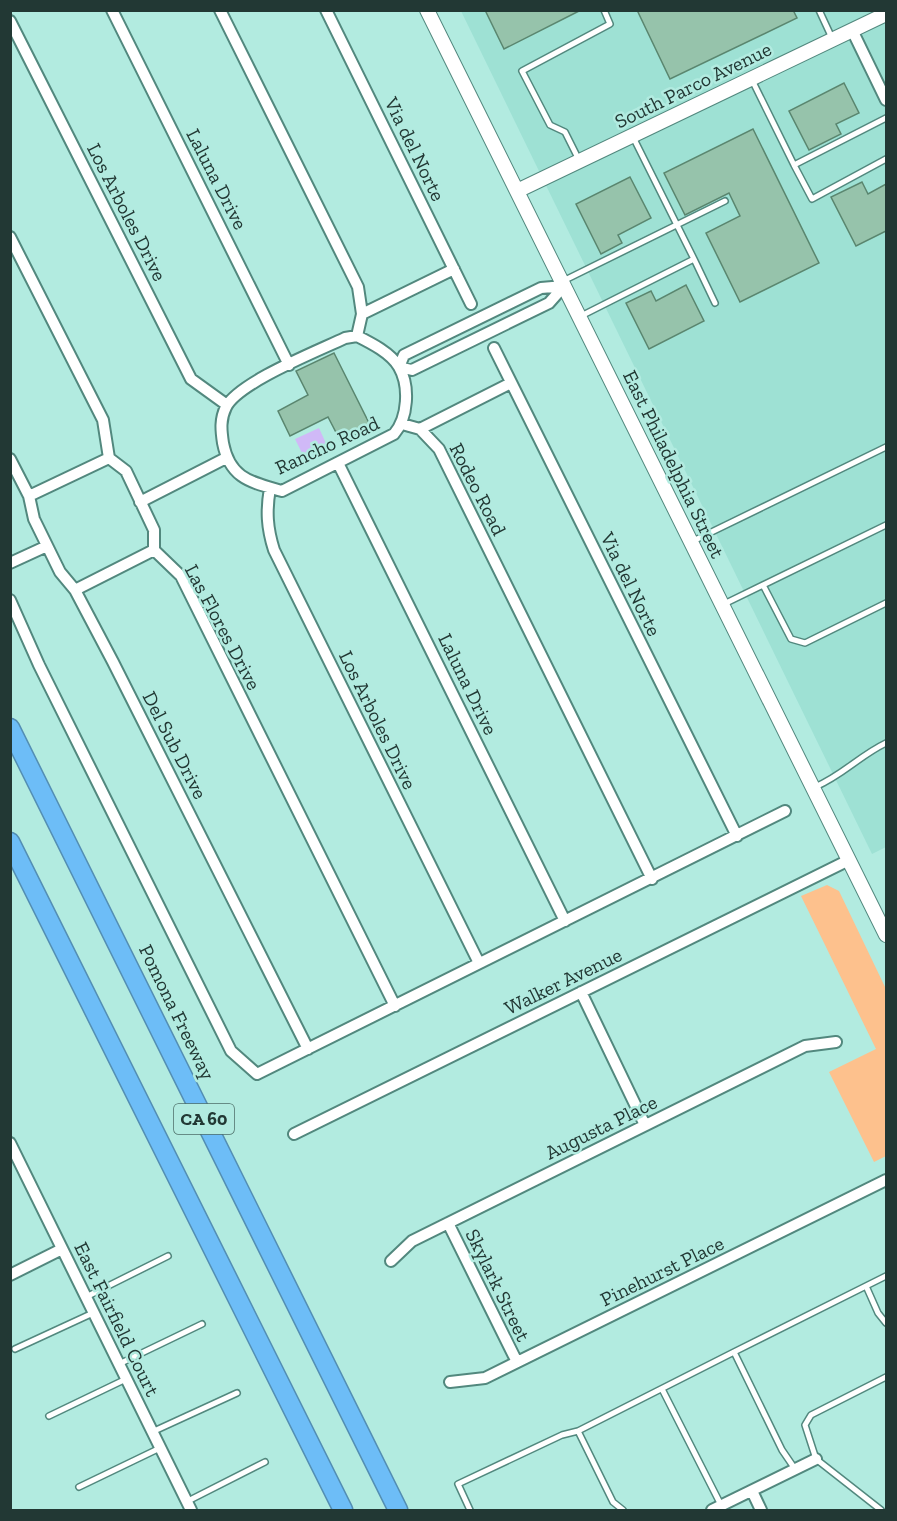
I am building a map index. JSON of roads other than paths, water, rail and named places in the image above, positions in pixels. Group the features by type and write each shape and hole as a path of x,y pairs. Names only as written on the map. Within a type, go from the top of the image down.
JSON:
{"highway":[{"name":"Pomona Freeway","path":"10,728 398,1510"},
{"name":"CA 60","path":"10,842 343,1510"}],"street":[{"name":"Laluna Drive","path":"112,10 289,365"},
{"path":"220,10 358,287 362,314 357,336"},
{"name":"Via del Norte","path":"326,10 471,304"},
{"name":"East Philadelphia Street","path":"427,10 886,935"},
{"name":"South Parco Avenue","path":"517,191 886,14"},
{"name":"Los Arboles Drive","path":"10,21 191,379 227,405"},
{"path":"852,30 886,100"},
{"path":"10,237 103,420 109,458 126,471 154,530 154,550 75,590"},
{"path":"362,314 454,269"},
{"path":"511,382 420,429 402,424 407,402 399,367 404,355 541,288 563,284"},
{"path":"141,502 226,458 220,426 227,405 255,381 345,338 357,336 377,346 399,367 412,370 549,303 563,284"},
{"name":"Via del Norte","path":"494,348 737,836"},
{"name":"Rancho Road","path":"226,458 246,481 282,491 394,434 402,424"},
{"name":"Rodeo Road","path":"420,429 439,449 652,879"},
{"path":"29,496 109,458"},
{"name":"Del Sub Drive","path":"10,459 29,496 34,519 60,572 75,590 308,1049"},
{"name":"Laluna Drive","path":"338,463 565,921"},
{"name":"Los Arboles Drive","path":"270,488 267,508 268,530 274,550 478,963"},
{"path":"10,563 47,546"},
{"name":"Las Flores Drive","path":"154,550 181,576 395,1006"},
{"path":"10,600 39,665 231,1051 257,1074 785,812"},
{"name":"Walker Avenue","path":"294,1134 849,860"},
{"path":"581,992 645,1125"},
{"name":"Augusta Place","path":"391,1261 412,1241 645,1125 805,1046 836,1041"},
{"name":"East Fairfield Court","path":"10,1143 188,1506"},
{"name":"Pinehurst Place","path":"450,1382 485,1378 886,1180"},
{"name":"Skylark Street","path":"448,1223 517,1362"},
{"path":"10,1275 62,1249"},
{"path":"717,1508 816,1459"},
{"path":"752,1491 761,1510"}],"lane":[{"path":"579,161 565,132 550,125 522,71 610,24 604,10"},
{"path":"819,10 833,39"},
{"path":"751,79 812,199 886,159"},
{"path":"794,165 886,118"},
{"path":"632,136 716,303"},
{"path":"563,284 725,201"},
{"path":"580,317 694,259"},
{"path":"691,542 886,447"},
{"path":"722,604 886,525"},
{"path":"763,585 790,639 805,643 886,603"},
{"path":"813,787 837,778 860,757 886,743"},
{"path":"86,1297 168,1256"},
{"path":"470,1510 458,1484 562,1435 578,1431 886,1276"},
{"path":"866,1286 878,1313 886,1323"},
{"path":"15,1349 93,1313"},
{"path":"119,1364 202,1324"},
{"path":"734,1352 782,1450 795,1469"},
{"path":"880,1510 816,1459 806,1425 811,1415 886,1377"},
{"path":"49,1416 126,1379"},
{"path":"662,1389 717,1508"},
{"path":"152,1432 237,1393"},
{"path":"578,1431 613,1502 623,1510"},
{"path":"79,1487 160,1448"},
{"path":"188,1506 265,1462"}]}
